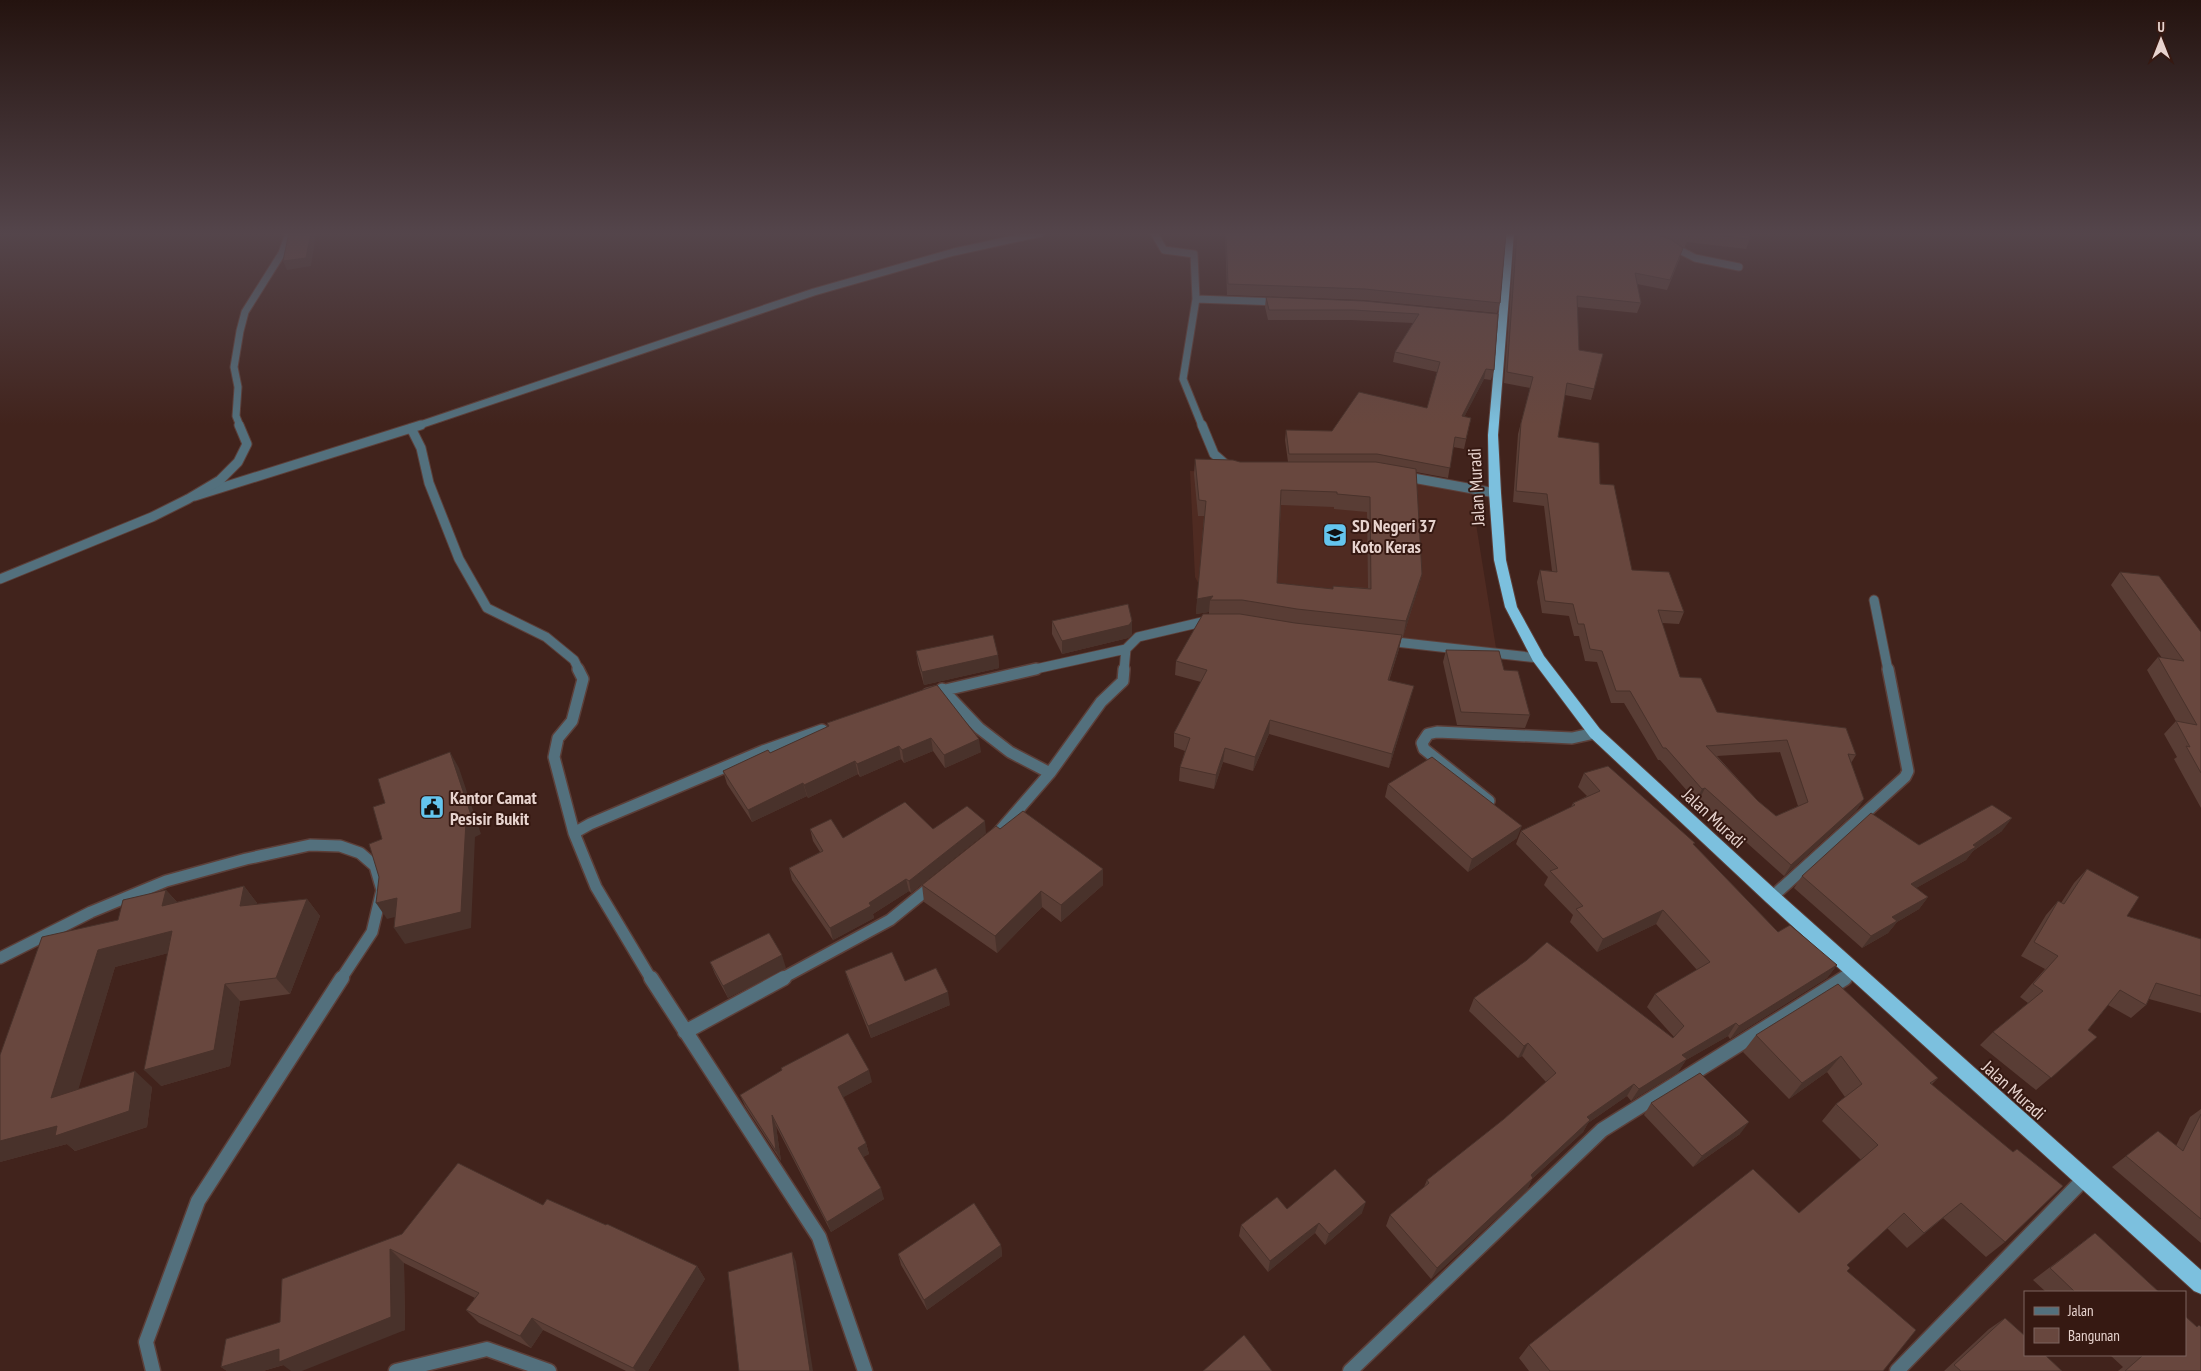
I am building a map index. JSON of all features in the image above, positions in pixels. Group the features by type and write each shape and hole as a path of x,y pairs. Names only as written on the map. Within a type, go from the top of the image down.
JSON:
{"highway":[{"name":"Jalan Muradi","path":"1501,297 1498,318 1492,434 1500,560 1511,607 1538,658 1595,733 1772,897 2201,1284"}],"street":[{"path":"0,579 152,517 220,480 238,462 247,444 236,416 238,387 234,367 245,312 254,297"},
{"path":"188,499 411,428 799,297"},
{"path":"1239,471 1231,469 1214,454 1183,379 1196,299 1284,302"},
{"path":"411,428 421,448 429,483 459,559 487,608 546,637 574,660 584,679 572,721 558,738 554,757 574,834 596,887 614,920 819,1237 865,1371"},
{"path":"1393,474 1495,493"},
{"path":"1772,897 1905,778 1908,772 1874,600"},
{"path":"914,699 942,689 1126,649 1138,637 1202,622 1220,622"},
{"path":"1372,640 1538,658"},
{"path":"985,843 1000,831 1050,773 1101,702 1123,681 1126,649"},
{"path":"942,689 979,728 1010,752 1050,773"},
{"path":"574,834 590,824 763,751 829,728"},
{"path":"1498,808 1424,749 1422,743 1428,734 1437,732 1572,738 1595,733"},
{"path":"0,958 90,912 166,881 246,859 310,845 340,846 360,853 375,866 382,890 372,932 198,1201 146,1342 153,1371"},
{"path":"685,1032 890,920 942,878"},
{"path":"1350,1371 1602,1130 1855,972"},
{"path":"1897,1371 2085,1178"},
{"path":"396,1371 487,1350 550,1371"}],"shaded area":[{"name":"SD Negeri 37 Koto Keras","path":"1190,471 1376,475 1471,493 1496,648 1217,617 1195,577"}],"building":[{"path":"1266,297 1364,301 1498,314 1494,370 1486,369 1462,416 1471,418 1466,439 1455,437 1450,468 1377,454 1289,454 1286,430 1332,431 1359,392 1427,408 1440,362 1395,352 1419,314 1353,310 1269,310"},
{"path":"1442,297 1501,297 1500,303"},
{"path":"1512,297 1577,297 1579,350 1603,354 1594,389 1567,383 1558,437 1599,443 1600,484 1614,485 1632,570 1669,572 1684,612 1658,610 1680,677 1701,678 1717,712 1846,728 1856,755 1848,754 1864,799 1791,865 1705,788 1702,789 1666,748 1663,748 1630,691 1616,691 1602,651 1590,649 1584,624 1578,624 1573,604 1545,601 1540,570 1557,572 1547,494 1516,491 1521,423 1533,377 1507,372","holes":["1787,740 1808,802 1776,816 1758,801 1706,746"]},
{"path":"1586,297 1640,297 1641,303"},
{"path":"1195,459 1233,460 1240,462 1376,462 1416,469 1422,574 1406,621 1297,609 1242,600 1210,600 1213,596 1197,599 1206,501 1199,500","holes":["1281,490 1337,492 1337,494 1370,497 1371,589 1333,586 1333,589 1277,583"]},
{"path":"2120,572 2159,576 2201,632 2201,773 2186,746 2190,747 2176,721 2197,725 2158,657 2184,661"},
{"path":"1128,604 1132,621 1129,625 1062,641 1052,621"},
{"path":"1203,614 1240,614 1295,623 1402,635 1388,680 1414,686 1392,754 1270,720 1255,757 1225,748 1216,775 1180,767 1190,738 1174,733 1207,670 1176,661"},
{"path":"993,635 998,655 922,672 916,651"},
{"path":"1446,650 1499,651 1504,670 1518,671 1530,715 1461,712"},
{"path":"937,685 979,739 944,755 931,738 902,750 899,746 857,764 855,761 804,785 803,783 748,810 723,771 768,750 770,753 829,726 827,723"},
{"path":"450,752 472,818 466,821 461,912 394,928 397,898 376,903 379,877 369,844 382,839 373,807 385,803 378,779"},
{"path":"1432,757 1522,826 1472,859 1388,784"},
{"path":"1608,766 1695,843 1693,844 1778,932 1790,925 1837,965 1739,1026 1736,1023 1682,1055 1687,1059 1639,1089 1634,1084 1587,1117 1590,1120 1531,1175 1533,1178 1437,1268 1390,1215 1429,1183 1427,1180 1504,1119 1556,1073 1528,1043 1524,1046 1474,998 1527,960 1547,942 1673,1038 1684,1026 1655,994 1710,962 1663,910 1603,939 1576,909 1583,906 1550,871 1558,868 1521,831 1600,791 1584,773"},
{"path":"905,802 933,829 967,806 985,821 909,881 906,879 869,903 871,906 830,928 789,868 823,851 810,829 831,819 843,838"},
{"path":"1992,805 2012,818 1973,845 1976,847 1911,884 1928,897 1892,917 1897,921 1871,936 1802,876 1871,813 1919,845"},
{"path":"1023,811 1103,869 1061,905 1041,891 995,936 922,885 996,826 1000,829"},
{"path":"2087,869 2139,897 2127,916 2201,939 2201,996 2156,983 2146,1005 2120,990 2088,1030 2097,1037 2051,1078 1993,1032 2043,991 2033,984 2058,956 2034,942 2058,901 2064,904"},
{"path":"244,886 240,906 307,899 276,978 225,984 214,1050 144,1070 172,931 98,950 51,1098 135,1071 129,1111 55,1136 57,1126 0,1141 0,1055 42,937 118,920 123,900 166,890 162,906"},
{"path":"769,933 782,955 723,986 710,962"},
{"path":"892,952 905,981 936,968 948,992 868,1026 845,971"},
{"path":"1838,984 1938,1078 1930,1083 2013,1152 2017,1149 2063,1186 2005,1242 1961,1203 1924,1233 1904,1213 1847,1265 1850,1268 1847,1271 1916,1330 1883,1371 1550,1371 1529,1345 1753,1169 1799,1213 1878,1145 1836,1104 1862,1084 1841,1056 1802,1083 1756,1035"},
{"path":"848,1033 869,1070 838,1087 866,1143 858,1148 881,1188 827,1222 772,1115 776,1151 740,1095 782,1070 781,1068"},
{"path":"1700,1073 1749,1122 1702,1156 1651,1103"},
{"path":"2201,1114 2201,1219 2126,1156 2158,1131 2183,1151"},
{"path":"458,1163 543,1205 547,1199 607,1224 697,1266 633,1368 532,1318 520,1336 466,1310 479,1293 390,1249 391,1317 279,1362 279,1349 221,1367 226,1339 280,1322 282,1279 402,1234"},
{"path":"1335,1169 1366,1202 1329,1234 1319,1223 1270,1261 1241,1225 1277,1197 1287,1209"},
{"path":"974,1203 1001,1245 924,1300 898,1254"},
{"path":"2095,1233 2158,1291 2074,1291 2050,1268"},
{"path":"792,1252 810,1371 739,1371 728,1272"},
{"path":"2186,1317 2197,1327 2199,1325 2201,1327 2201,1371 2125,1371 2142,1356 2186,1356"},
{"path":"2005,1318 2024,1335 2024,1356 2046,1356 2062,1371 1961,1371 1954,1365"},
{"path":"1244,1335 1272,1371 1203,1371"}],"place":[{"name":"SD Negeri 37 Koto Keras","path":"1335,535"},
{"name":"Kantor Camat Pesisir Bukit","path":"432,807"}]}
